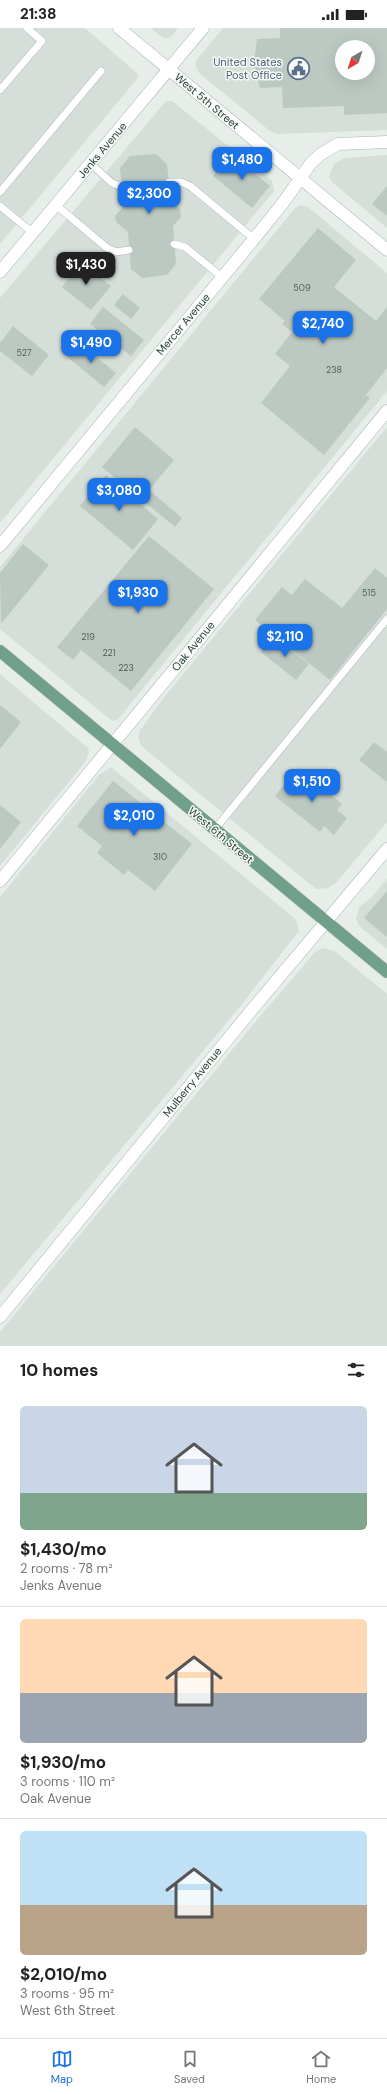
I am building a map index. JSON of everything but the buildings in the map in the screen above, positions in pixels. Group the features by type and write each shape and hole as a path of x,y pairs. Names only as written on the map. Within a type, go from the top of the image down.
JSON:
{"main road":[{"name":"West 6th Street","path":"0,651 387,972"}],"street":[{"name":"West 5th Street","path":"119,28 387,250"},
{"name":"Jenks Avenue","path":"0,271 91,164 203,28"},
{"name":"Mercer Avenue","path":"0,546 254,239 315,159 338,144 387,142"},
{"name":"Oak Avenue","path":"0,881 387,412"},
{"name":"Mulberry Avenue","path":"0,1317 387,849"}],"lane":[{"path":"0,90 42,41 27,28"},
{"path":"0,192 101,71"},
{"path":"91,164 112,183 122,187"},
{"path":"169,182 181,182 190,186 254,239"},
{"path":"56,205 107,248 116,252 130,250"},
{"path":"0,206 33,233"},
{"path":"174,244 185,247 222,277"},
{"path":"215,829 387,619"}],"shaded area":[{"path":"0,28 85,28 138,74 137,79 0,244"},
{"path":"150,28 178,28 171,37 165,39"},
{"path":"223,28 387,28 387,130 278,134 270,131 199,73 195,63"},
{"path":"166,101 172,101 272,181 274,191 0,523 0,298"},
{"path":"387,155 387,228 332,182 329,177 334,164 344,158"},
{"path":"301,205 308,207 387,273 387,391 118,719 112,721 0,629 0,567 295,208"},
{"path":"387,427 387,822 336,883 328,888 316,889 141,746 138,736 141,729 165,696"},
{"path":"0,674 88,748 89,752 86,761 0,866"},
{"path":"111,767 293,917 297,922 299,931 238,1009 0,1294 0,897 99,775"},
{"path":"387,879 387,949 359,926 356,918 360,906 371,898"},
{"path":"325,948 336,952 387,994 387,1346 0,1346 0,1332 256,1021 316,951"}],"place":[{"name":"United States Post Office","path":"298,68"}]}
